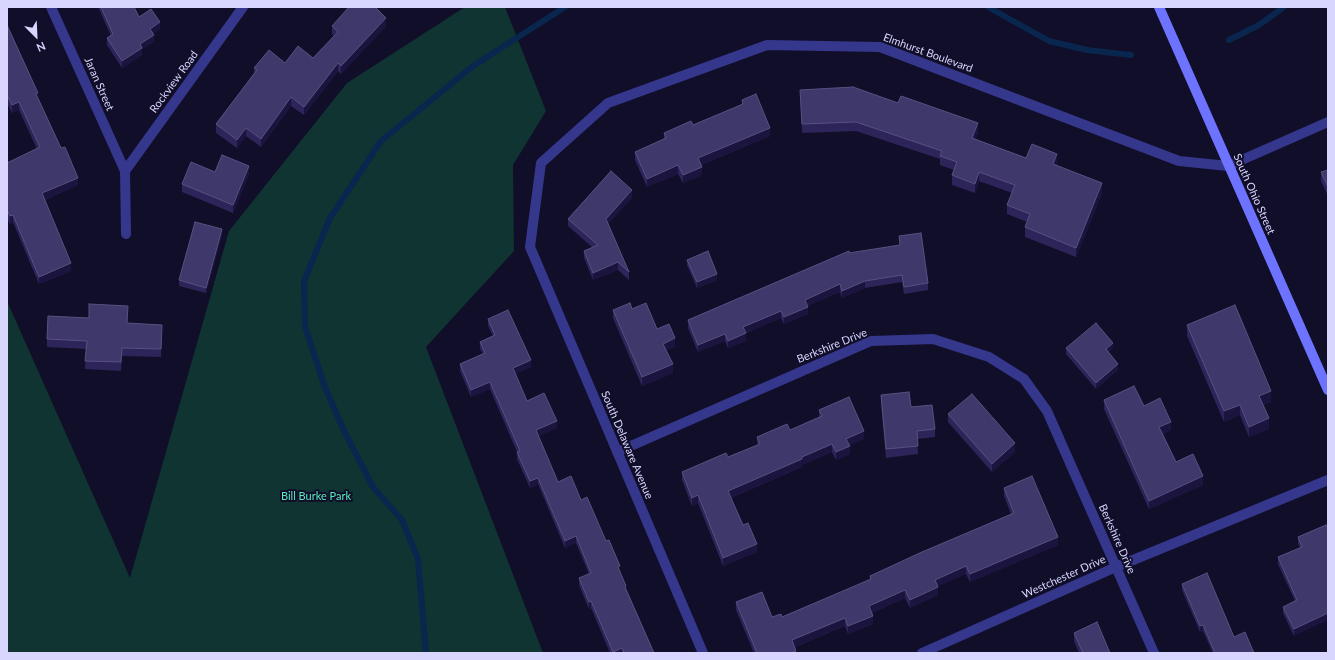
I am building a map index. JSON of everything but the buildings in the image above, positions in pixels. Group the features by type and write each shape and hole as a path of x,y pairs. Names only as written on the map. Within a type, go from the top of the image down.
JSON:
{"main road":[{"name":"South Ohio Street","path":"1159,7 1228,166 1327,385"}],"street":[{"name":"Jaran Street","path":"51,7 125,171"},
{"name":"Rockview Road","path":"125,171 243,7"},
{"name":"Elmhurst Boulevard","path":"530,247 541,163 608,103 767,45 880,47 1179,161 1228,166 1328,122"},
{"path":"125,171 126,234"},
{"name":"South Delaware Avenue","path":"530,247 703,653"},
{"name":"Berkshire Drive","path":"617,452 871,341 934,339 989,357 1024,379 1046,411 1154,653"},
{"name":"Westchester Drive","path":"922,653 1116,567 1328,480"}],"green space":[{"name":"Bill Burke Park","path":"465,7 505,7 546,111 513,165 514,251 426,347 543,653 7,653 7,301 130,578 229,231 347,83"}],"waterway":[{"path":"426,653 418,559 402,520 373,487 344,431 324,385 305,326 304,281 330,218 381,141 473,66 565,7"},
{"path":"988,7 1049,41 1087,50 1131,55"},
{"path":"1229,40 1259,25 1284,7"}]}
